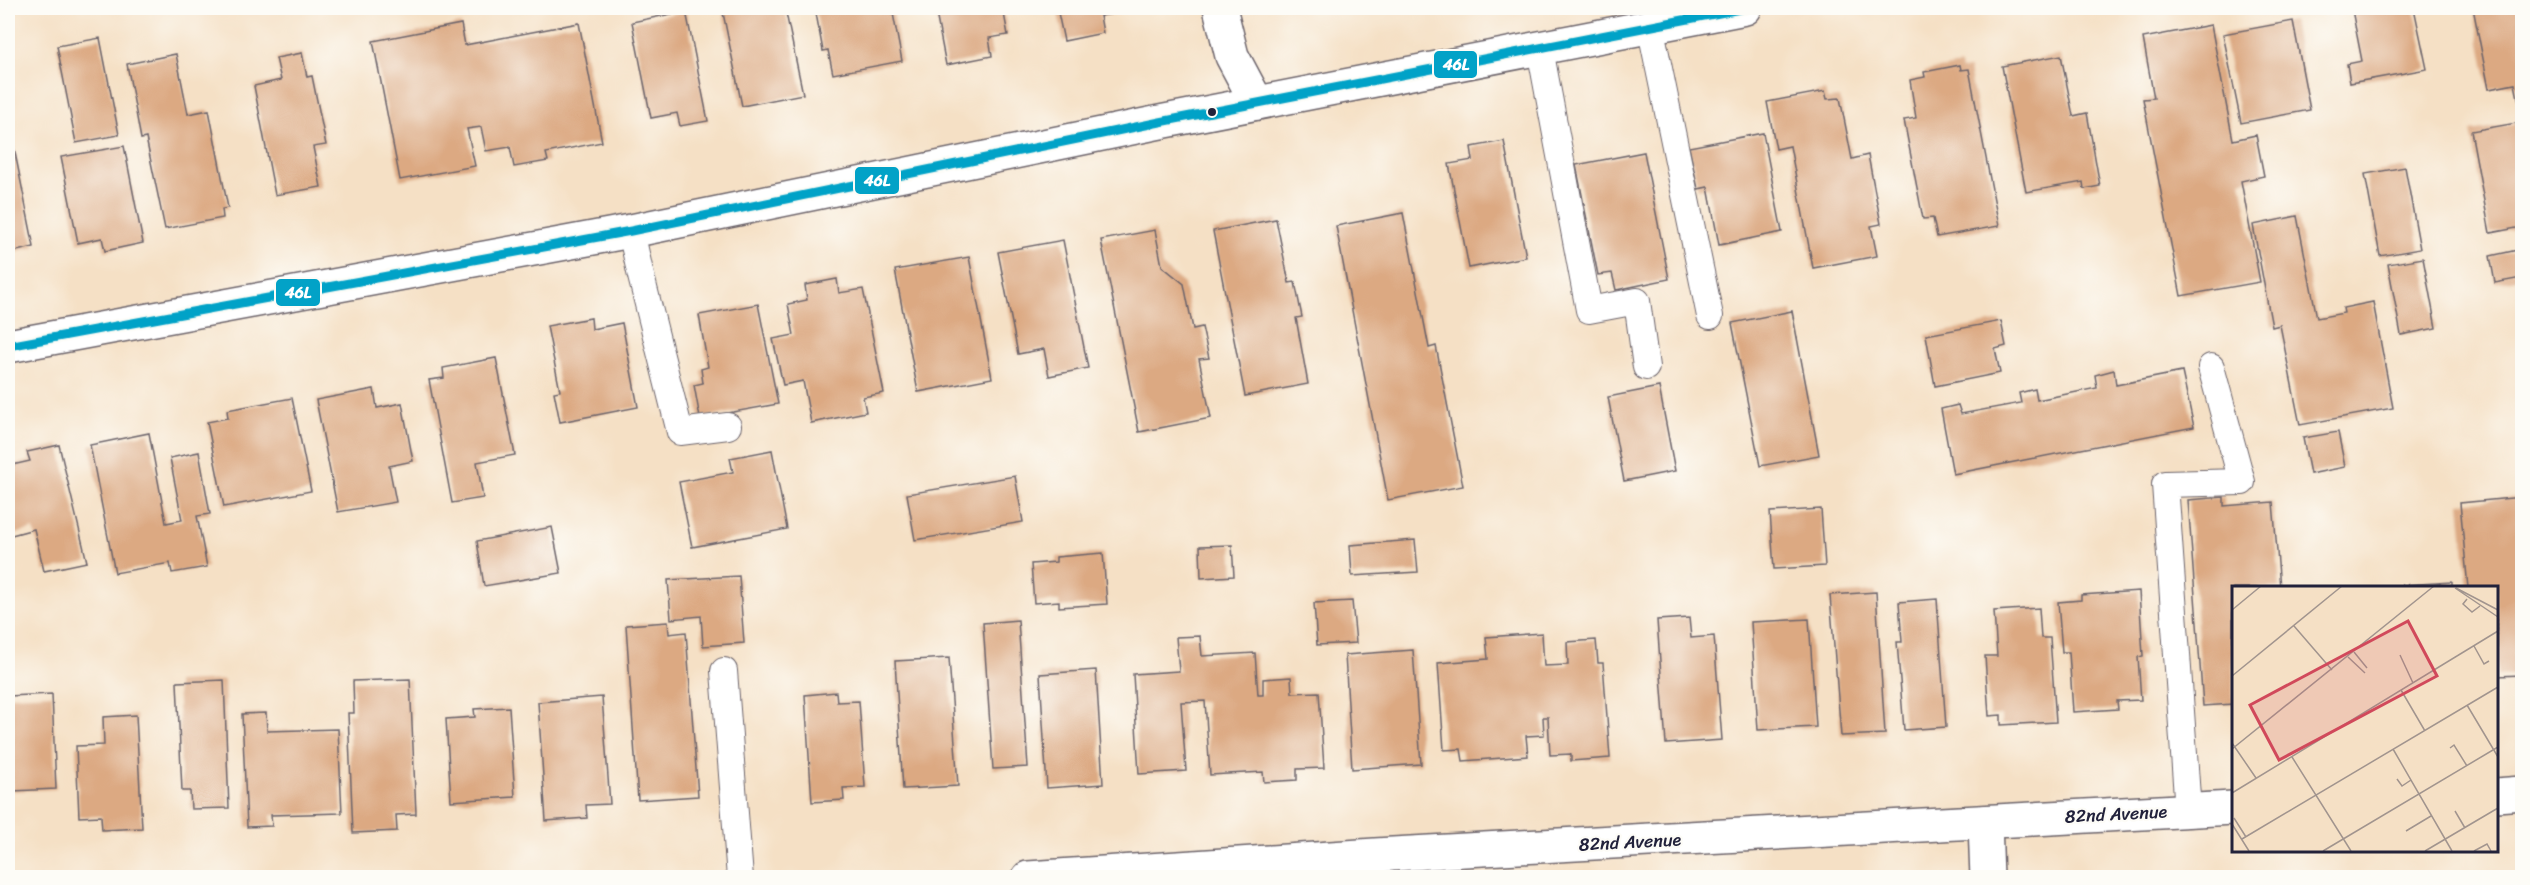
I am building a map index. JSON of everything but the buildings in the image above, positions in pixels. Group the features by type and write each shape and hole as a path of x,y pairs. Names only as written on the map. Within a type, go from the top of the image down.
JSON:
{"street":[{"path":"1220,8 1232,56 1257,103"},
{"path":"8,346 632,231 1257,103 1745,8"},
{"path":"2497,795 2523,794"},
{"name":"82nd Avenue","path":"1028,878 1375,855 2232,808"},
{"path":"1985,822 1987,878"}],"lane":[{"path":"1650,25 1710,316"},
{"path":"1540,49 1589,310 1637,301 1646,367"},
{"path":"632,231 680,432 729,426"},
{"path":"2188,811 2165,484 2242,482 2211,368"},
{"path":"724,671 740,878"}],"transit line":[{"name":"46L","path":"8,346 631,231 1160,122 1745,8"}]}
